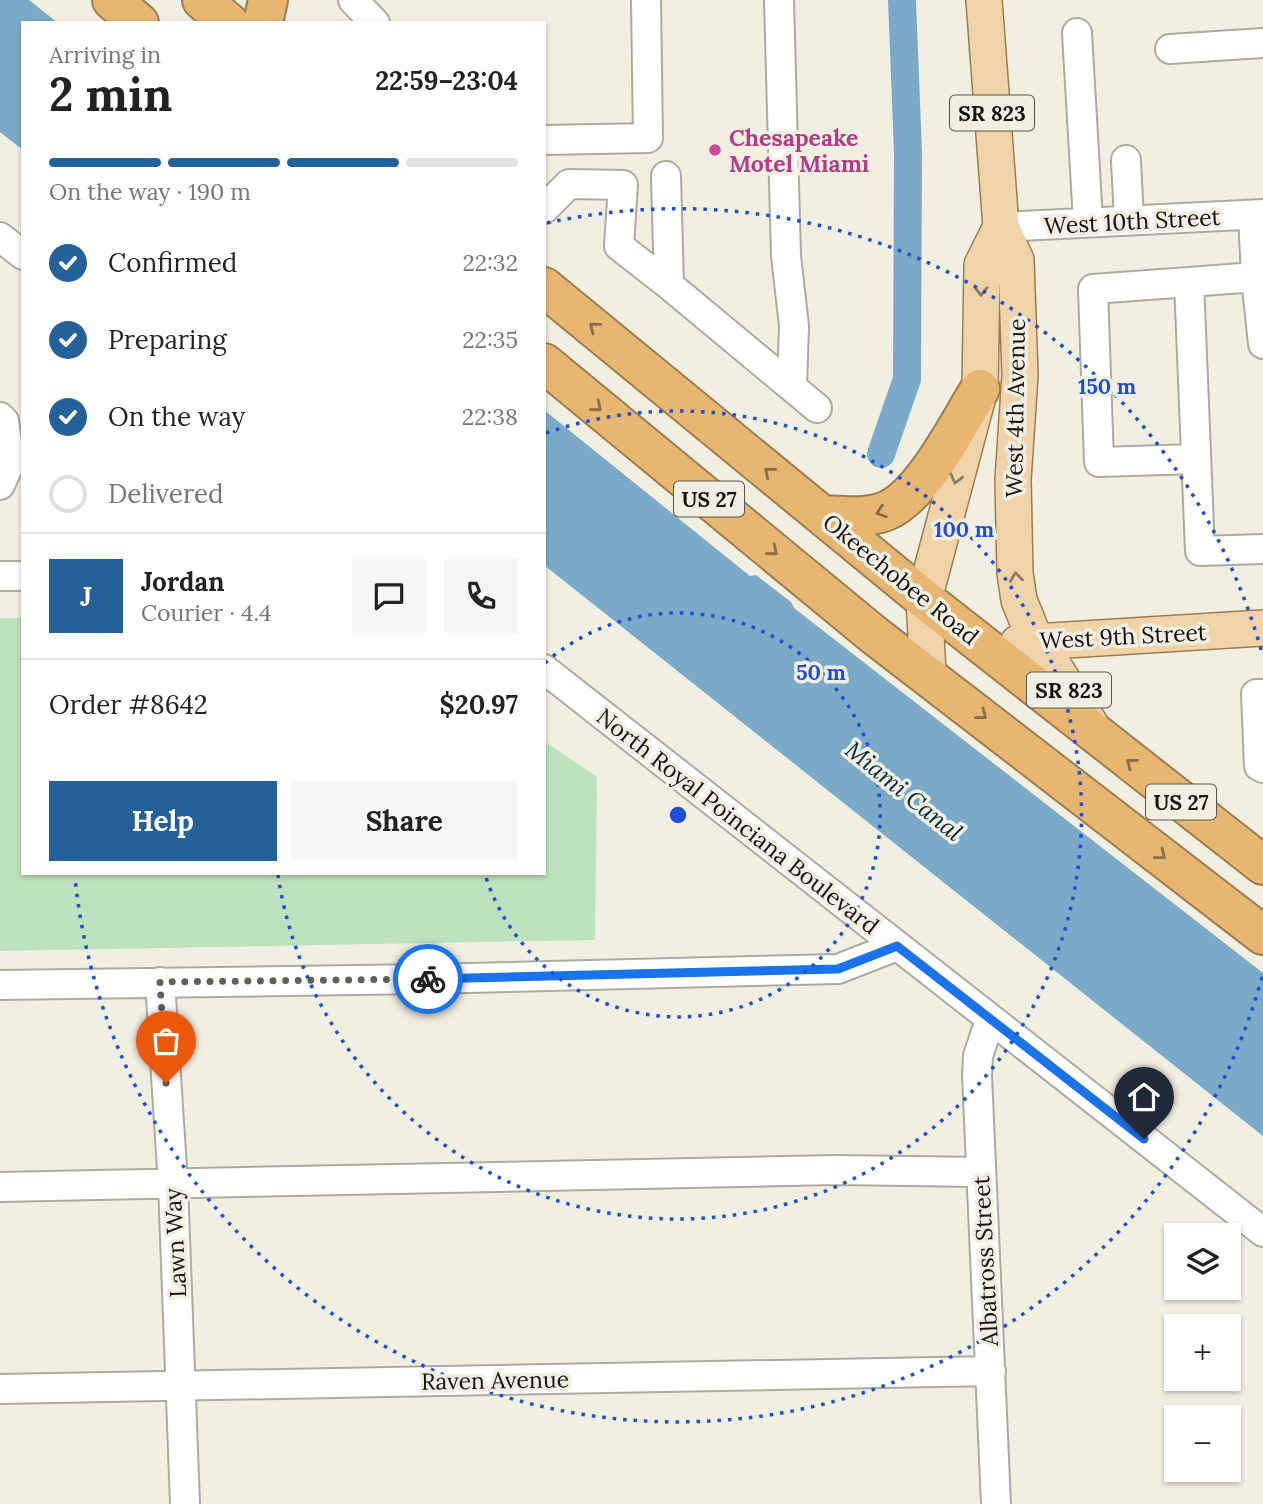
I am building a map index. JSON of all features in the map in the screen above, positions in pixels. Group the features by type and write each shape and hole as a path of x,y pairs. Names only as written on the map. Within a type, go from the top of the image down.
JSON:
{"highway":[{"path":"112,0 137,21"},
{"path":"202,0 227,21"},
{"path":"263,21 268,0"},
{"name":"Okeechobee Road","path":"546,289 982,646 1263,865"},
{"name":"US 27","path":"546,365 874,635 926,659 1263,935"},
{"path":"822,516 865,517 886,511 908,498 980,389"},
{"path":"926,659 982,646"}],"main road":[{"name":"West 4th Avenue","path":"984,0 1000,227 1016,260 1020,375 1013,480 1015,573 1019,600 1038,641 1099,738"},
{"name":"West 4th Avenue","path":"926,659 924,599 980,389 982,265 1000,227"},
{"name":"West 9th Street","path":"982,646 1263,628"}],"street":[{"path":"353,0 373,21"},
{"path":"546,140 648,138 646,0"},
{"path":"779,0 786,256 794,326 792,387"},
{"path":"1077,33 1087,221"},
{"path":"1170,49 1263,43"},
{"path":"1126,160 1129,220"},
{"path":"666,176 668,285"},
{"path":"546,207 569,184 624,186 619,246 817,408"},
{"path":"1258,215 1263,344"},
{"name":"West 10th Street","path":"1000,227 1258,215"},
{"path":"0,237 21,253"},
{"path":"1196,459 1099,462 1093,289 1260,277"},
{"path":"1189,282 1200,551 1263,549"},
{"path":"0,416 4,421 10,463 0,485"},
{"path":"0,576 21,576"},
{"name":"North Royal Poinciana Boulevard","path":"546,671 1263,1231"},
{"path":"1263,694 1256,694 1259,766 1263,768"},
{"path":"0,985 838,969 897,946"},
{"name":"Lawn Way","path":"160,982 173,1184 185,1504"},
{"name":"Albatross Street","path":"990,1020 978,1056 996,1504"},
{"path":"0,1187 836,1170 981,1172"},
{"name":"Raven Avenue","path":"0,1390 990,1371"}],"green space":[{"path":"0,618 21,618 21,875 546,875 546,742 597,777 595,940 0,951"}],"water":[{"path":"0,0 29,0 55,21 21,21 21,148 0,132"},
{"name":"Miami Canal","path":"546,412 750,576 756,575 791,602 794,608 1263,973 1263,1136 546,567"}],"waterway":[{"path":"881,454 907,379 908,153 902,0"}],"way so far":[{"path":"166,1083 160,982 428,979"}],"place":[{"name":"Chesapeake Motel Miami","path":"715,150"}],"route":[{"path":"428,979 838,969 897,946 1144,1139"}]}
